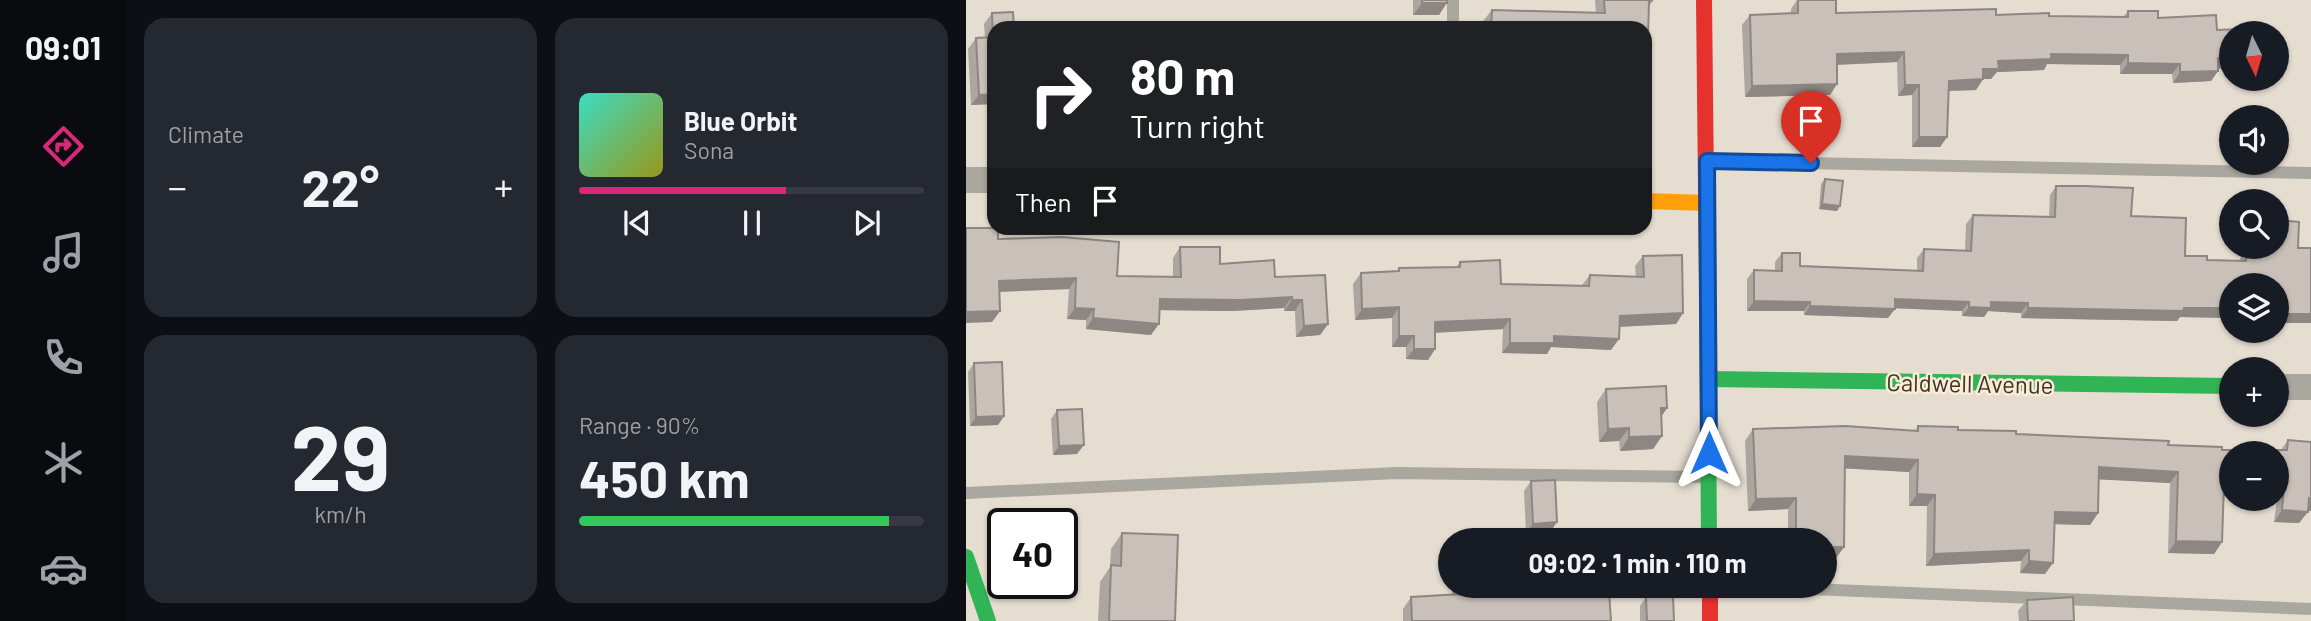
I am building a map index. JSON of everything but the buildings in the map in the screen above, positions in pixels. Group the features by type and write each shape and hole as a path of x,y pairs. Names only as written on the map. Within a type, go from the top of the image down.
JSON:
{"street":[{"path":"1704,0 1709,528"},
{"path":"966,180 987,180"},
{"path":"1652,201 1707,203"},
{"name":"Caldwell Avenue","path":"1709,379 2219,386"},
{"path":"2289,387 2311,387"},
{"path":"966,557 988,621"},
{"path":"1710,598 1710,621"}],"lane":[{"path":"1453,0 1453,21"},
{"path":"1707,161 2311,173"},
{"path":"966,493 1396,473 1709,477"},
{"path":"1837,590 2311,609"}],"traffic: fast":[{"path":"1707,280 1709,528"},
{"path":"1709,379 2219,386"},
{"path":"966,557 988,621"}],"traffic: slow":[{"path":"1652,201 1707,203"}],"traffic: jam":[{"path":"1704,0 1707,280"},
{"path":"1710,598 1710,621"}],"route":[{"path":"1709,453 1707,161 1811,163"}]}
